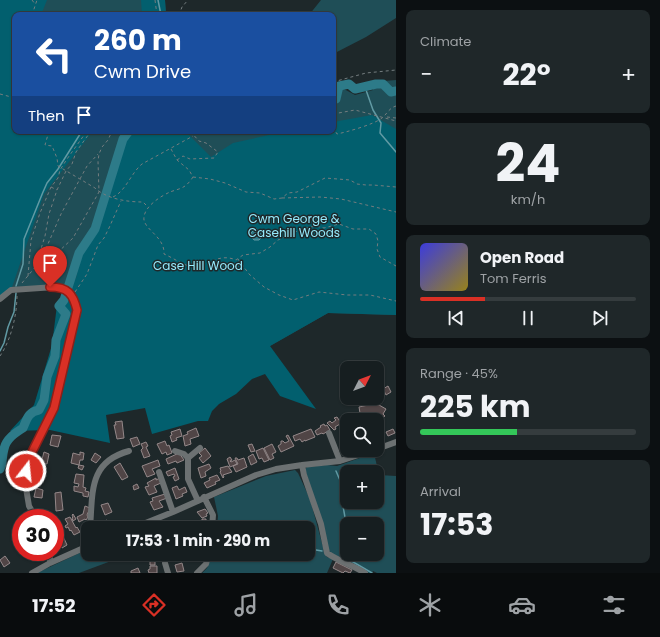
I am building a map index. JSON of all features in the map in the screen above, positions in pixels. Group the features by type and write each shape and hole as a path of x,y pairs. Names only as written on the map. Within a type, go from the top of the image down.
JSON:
{"street":[{"path":"0,299 11,290 50,287 69,293 77,310 54,408 28,460 25,482 28,506 30,509"},
{"path":"329,433 340,462"},
{"path":"384,446 396,442"},
{"path":"188,458 200,448"},
{"path":"90,521 92,498 96,475 104,462 118,454 129,451"},
{"path":"175,451 184,454 188,458 188,479 213,515 213,521"},
{"path":"151,521 256,475 276,469 340,462 354,457"},
{"path":"302,465 304,476 321,524 326,553 365,573"},
{"path":"160,472 174,512"},
{"path":"32,573 81,549"},
{"path":"197,573 206,564 207,561"},
{"path":"165,563 168,573"}],"path":[{"path":"32,0 35,4"},
{"path":"33,12 37,0"},
{"path":"155,0 157,12"},
{"path":"181,12 182,7 188,0"},
{"path":"336,81 366,73 396,70"},
{"path":"0,94 12,97"},
{"path":"336,132 337,134 348,131 383,117 396,106"},
{"path":"336,113 355,110 396,121"},
{"path":"383,117 396,118"},
{"path":"48,134 45,146 52,146 57,158 58,166 95,188 99,192 121,200 143,202 148,208"},
{"path":"28,276 31,240 40,213 51,187 58,178 60,170 72,150 85,134"},
{"path":"36,266 45,236 49,214 57,190 66,171 72,164 76,152 89,134"},
{"path":"41,260 55,255 74,238 99,192 99,154 111,134"},
{"path":"113,197 118,194 137,168 142,164 193,136 218,152 214,158 190,159 183,156 177,160"},
{"path":"171,149 177,160 189,170 193,177"},
{"path":"0,356 10,336 17,305 19,287 41,260 61,214 87,166 99,154"},
{"path":"193,177 218,181 246,192 260,193 274,199 320,197 396,212"},
{"path":"193,177 184,187 165,195 149,205 144,217 145,223 160,239 164,247 164,254 185,265 201,268 214,260 229,257 236,260 243,255 260,253 278,240 302,229 316,226 324,228 339,224 353,229 369,229 376,234 378,241 377,249 380,257 396,266"},
{"path":"282,198 288,193 297,192 325,178 350,180 357,184 366,186 373,185 396,187"},
{"path":"51,187 57,190"},
{"path":"69,293 87,274 98,245 104,238 121,200"},
{"path":"238,258 249,274 264,287 293,300 319,292 347,295 370,295 396,301"}],"green space":[{"name":"Case Hill Wood","path":"0,0 165,0 166,12 12,12 12,134 336,134 336,85 355,95 373,90 371,82 396,80 396,315 328,313 270,346 65,292 55,288 9,290 0,170"},
{"path":"0,0 47,0 42,12 12,12 12,134 91,134 44,194 11,290 0,298"},
{"path":"141,0 165,0 166,12 142,12"},
{"path":"321,0 396,0 396,18 366,37 336,52 336,12 311,12"},
{"name":"Case Hill Wood","path":"372,115 396,129 396,315 328,313 270,346 316,409 280,396 265,374 252,379 236,394 219,404 212,411 208,421 198,421 152,434 145,408 106,415 110,443 50,430 10,431 34,405 52,345 57,305 76,278 81,256 96,231 123,146 129,134 188,134 211,157 233,143 274,134 336,134 336,121"},
{"path":"363,457 375,457 377,465 340,465 340,509 384,509 384,475 396,476 396,573 377,573 373,571 372,573 368,573 344,561 384,561 384,517 340,517 340,559 329,551 305,469 307,467 327,465 337,466"},
{"path":"295,470 298,473 310,499 325,554 327,557 333,559 327,573 202,573 207,568 210,561 315,561 315,521 218,521 214,497 266,476"},
{"path":"81,552 81,561 111,561 79,573 37,573"}],"shaded area":[{"path":"256,228 262,237 259,240 254,240 251,236 251,233"}],"building":[{"path":"388,386 391,392 386,395 384,388"},
{"path":"379,405 386,409 384,413 360,413 359,407"},
{"path":"337,417 340,424 335,427 336,429 334,430 327,423 330,421 332,423 336,420 334,418"},
{"path":"122,421 124,438 117,439 114,425 116,425 115,422"},
{"path":"324,424 325,426 327,425 330,430 323,434 317,435 315,431"},
{"path":"196,428 199,436 190,439 191,444 185,446 183,436 188,434 187,432"},
{"path":"180,429 182,436 176,438 177,440 172,442 170,436 172,435 171,432"},
{"path":"311,429 315,437 302,442 300,439 295,441 293,436"},
{"path":"393,429 395,433 388,436 386,432"},
{"path":"52,435 61,436 58,447 50,445"},
{"path":"288,435 294,446 281,452 278,446 281,444 281,441 285,443 289,441 286,436"},
{"path":"137,437 140,444 133,447 130,439"},
{"path":"165,441 167,446 169,445 172,453 167,455 166,452 162,454 157,444"},
{"path":"146,442 148,446 146,447 150,456 144,458 141,450 143,448 141,444"},
{"path":"252,444 255,451 251,452 248,445"},
{"path":"272,444 276,452 272,454 274,458 270,460 264,448"},
{"path":"205,448 211,456 203,463 199,458 202,456 199,453"},
{"path":"263,448 269,460 264,462 262,458 259,459 256,451"},
{"path":"44,452 49,454 47,464 41,463"},
{"path":"80,452 84,453 83,460 80,460 79,465 71,463 73,453 80,455"},
{"path":"95,453 101,457 96,463 91,460"},
{"path":"179,453 184,460 177,463 176,461 168,464 166,459"},
{"path":"253,454 257,462 251,465 248,457"},
{"path":"230,457 232,460 230,461 231,462 235,460 237,464 230,467 227,459"},
{"path":"235,458 238,460 244,458 247,467 236,472 233,466 238,464"},
{"path":"158,460 160,466 152,469 155,474 147,477 142,466"},
{"path":"120,463 128,477 122,480 114,467"},
{"path":"209,464 211,468 205,472 206,476 201,478 198,468"},
{"path":"79,465 84,466 82,470 78,468"},
{"path":"228,466 232,472 223,475 223,478 220,468"},
{"path":"175,468 179,479 175,481 173,477 175,476 174,474 168,476 166,472"},
{"path":"76,474 84,475 83,487 86,488 85,491 89,492 88,497 83,496 83,493 74,491 74,486 78,487 79,484 74,483"},
{"path":"217,475 220,480 215,482 216,484 207,488 204,483 210,480 209,478"},
{"path":"156,478 156,480 160,478 161,483 154,486 157,492 149,495 145,487 149,486 147,483"},
{"path":"137,484 139,488 134,490 133,486"},
{"path":"177,486 179,490 185,487 187,492 182,494 183,496 176,499 172,488"},
{"path":"36,488 43,490 42,498 34,497"},
{"path":"61,492 63,509 56,509 55,493"},
{"path":"165,494 167,498 159,501 163,507 154,510 150,502 153,501 152,498"},
{"path":"108,503 112,512 105,515 101,505"},
{"path":"85,506 90,508 86,520 85,519 79,522 77,517 83,514"},
{"path":"205,509 208,513 206,514 207,516 202,518 197,512"},
{"path":"73,514 76,519 73,521 72,515"},
{"path":"70,517 80,532 74,535 68,527 66,528 65,526 68,524 65,519"},
{"path":"64,538 67,545 64,547"},
{"path":"5,556 10,563 4,567 0,560"},
{"path":"150,561 155,561 155,565 150,565"},
{"path":"336,562 352,570 350,573 345,571 343,573 333,568"},
{"path":"182,563 184,571 177,572 175,565"},
{"path":"150,566 157,566 157,573 149,573 148,570 150,569"},
{"path":"138,568 140,573 131,573 131,571"}],"waterway":[{"path":"158,0 160,12"},
{"path":"336,99 339,86 349,84 355,89 376,84 383,84 391,92 396,91"},
{"path":"365,87 373,110 381,123 380,133 396,152"},
{"path":"16,286 23,264 24,239 43,192 47,183 58,169 80,134"},
{"path":"0,469 5,445 14,434 23,428 30,414 39,410 44,400 47,377 55,356 56,340 66,314 59,306 64,300 79,253 95,229 123,139 127,134"},
{"path":"0,351 14,312 16,293"},
{"path":"336,471 342,485 342,500 345,517"},
{"path":"316,550 322,551"},
{"path":"351,561 372,573"}],"route":[{"path":"26,471 28,460 54,408 77,310 70,293 64,289 50,287"}],"park label":[{"name":"Cwm George & Casehill Woods","path":"294,225"}]}
